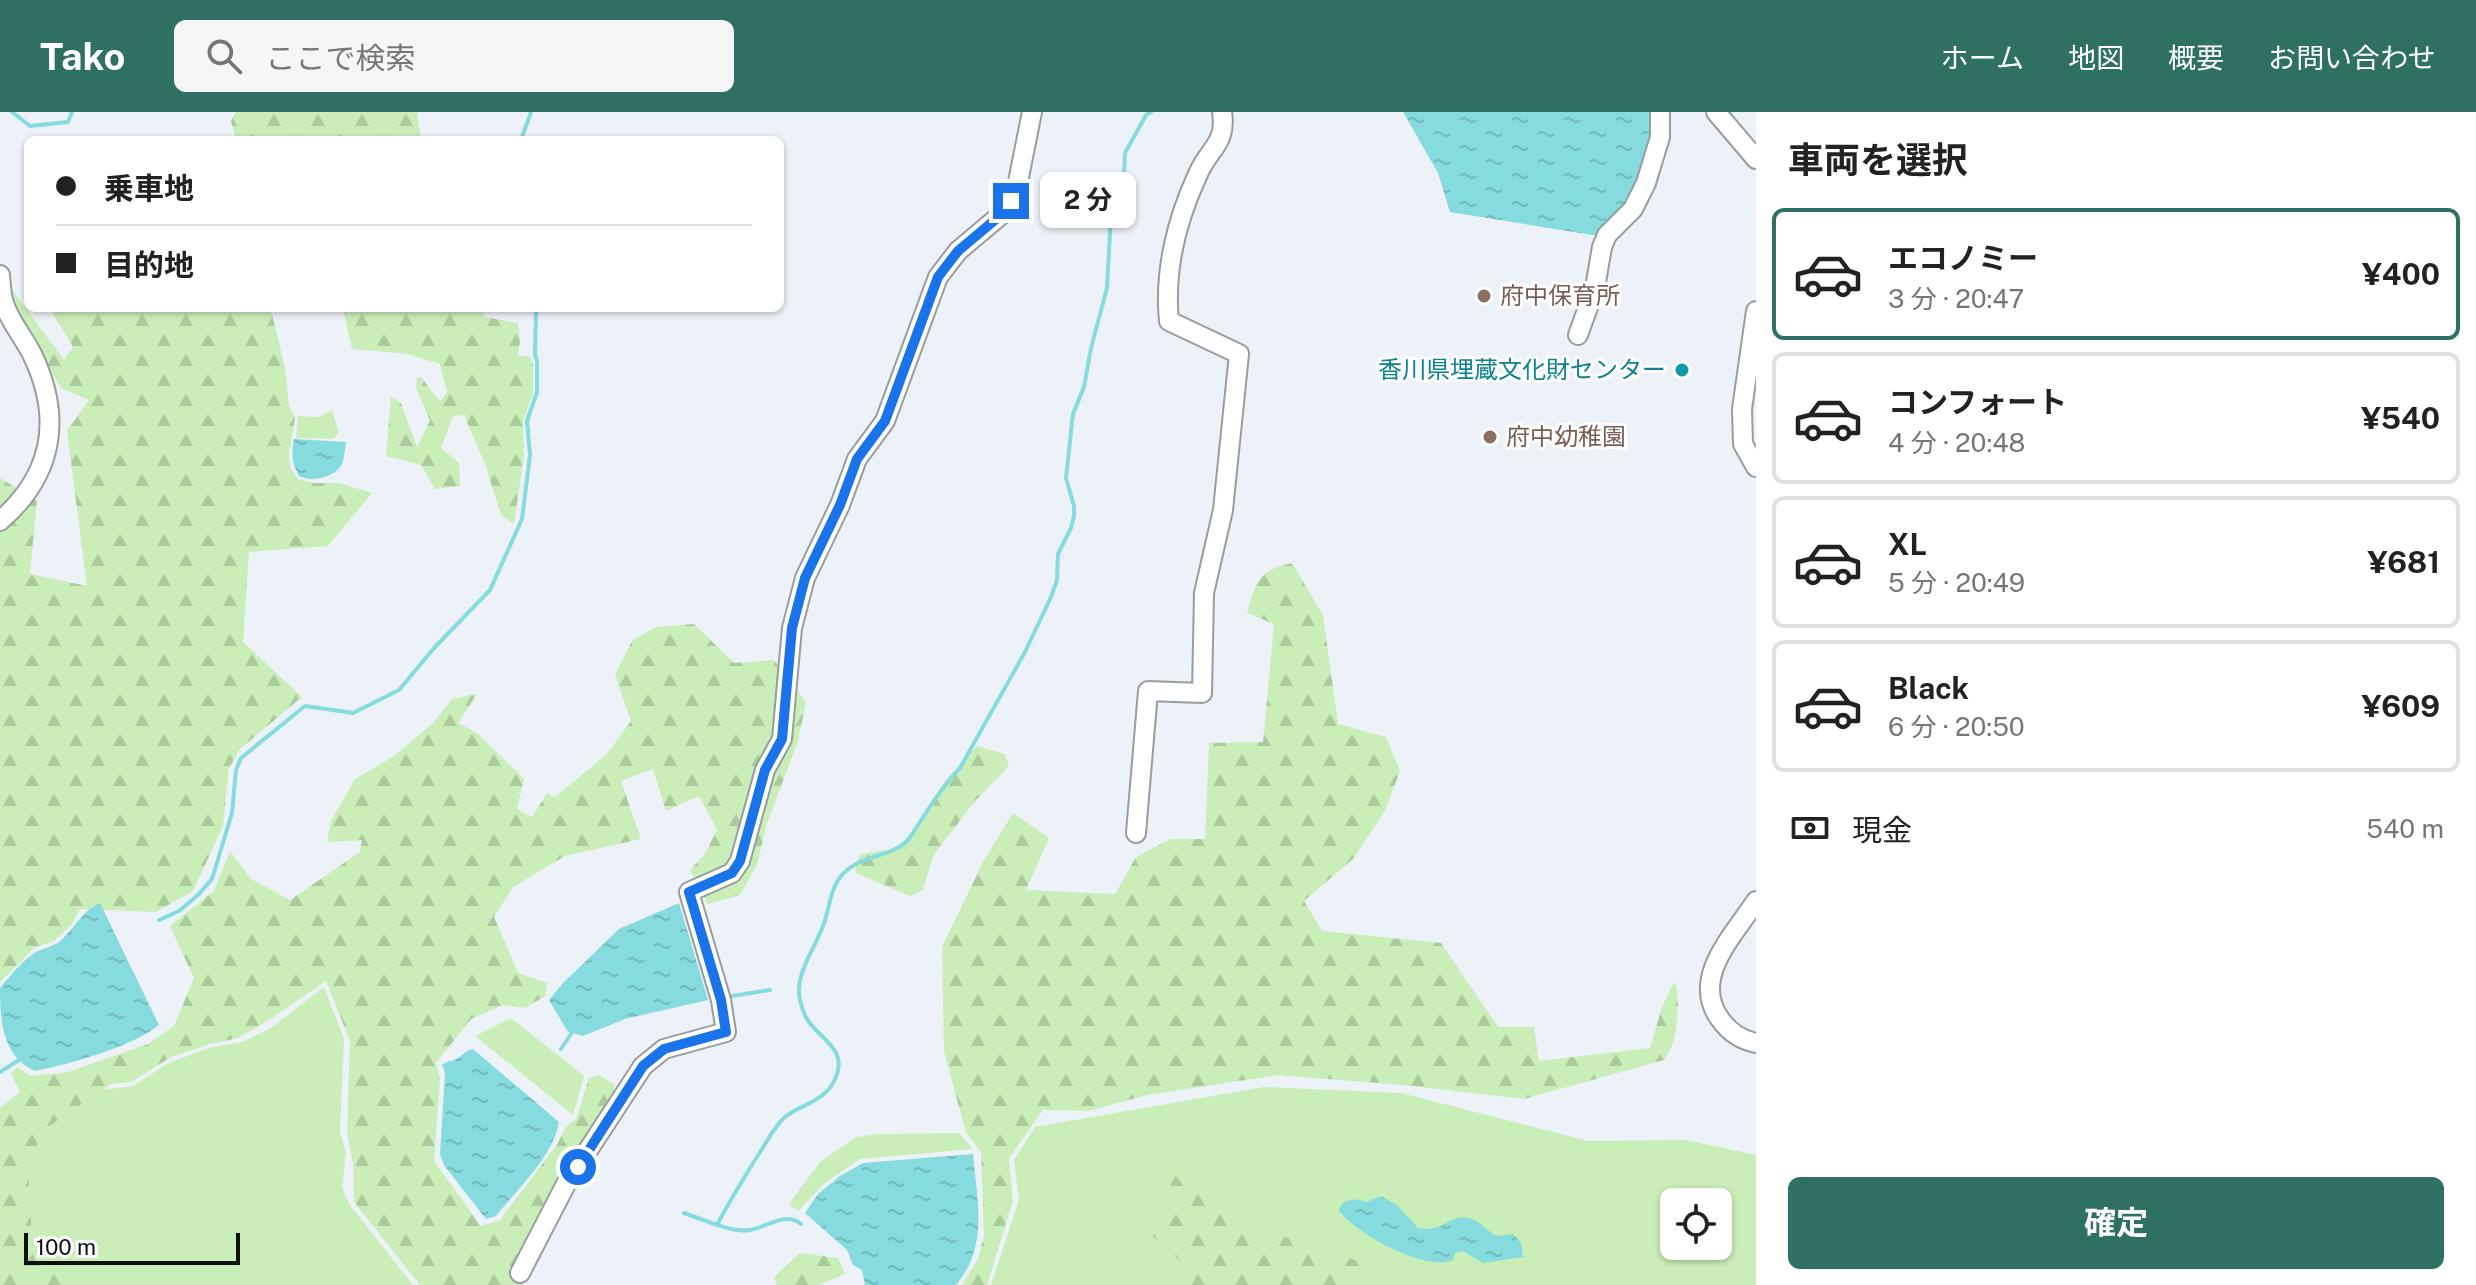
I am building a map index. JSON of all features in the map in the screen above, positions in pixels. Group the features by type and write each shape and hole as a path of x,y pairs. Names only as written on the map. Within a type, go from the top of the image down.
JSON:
{"street":[{"path":"520,1273 566,1184 643,1066 664,1049 726,1032 721,1000 689,892 732,873 740,861 765,770 782,739 792,628 805,578 840,505 857,459 885,421 938,277 958,251 1002,214 1011,201 1018,182 1032,112"},
{"path":"1136,833 1148,691 1202,693 1204,593 1223,510 1239,354 1169,321 1167,306 1174,240 1198,172 1221,141 1225,125 1222,112"},
{"path":"1578,335 1595,288 1607,235 1633,209 1646,183 1660,137 1660,112"},
{"path":"1716,112 1756,159"},
{"path":"0,275 5,320 33,355 48,393 50,439 42,467 25,498 0,521"},
{"path":"1756,311 1742,409 1743,444 1756,467"},
{"path":"1756,901 1717,961 1708,992 1714,1011 1725,1027 1739,1037 1756,1043"}],"green space":[{"path":"236,112 417,112 420,136 235,136 231,121"},
{"path":"7,283 24,306 24,312 28,312 64,360 73,347 52,312 271,312 285,368 289,406 295,418 289,453 290,467 298,479 314,483 339,483 372,493 328,546 249,552 243,642 302,697 240,749 229,768 223,826 193,891 156,912 80,909 72,924 54,941 34,948 0,982 0,478 37,500 30,574 87,586 67,431 89,400 61,388 28,332"},
{"path":"344,312 483,312 484,317 518,323 518,356 530,356 533,393 523,421 524,455 514,524 501,515 485,464 464,415 453,416 441,448 459,463 460,486 435,489 421,465 386,456 391,397 401,403 417,447 430,421 416,388 417,378 421,377 440,402 447,392 440,364 408,354 352,349"},
{"path":"332,410 339,432 333,439 296,438 298,416 320,417"},
{"path":"1292,563 1323,615 1338,724 1386,737 1400,771 1385,811 1353,859 1304,901 1322,931 1441,943 1498,1027 1534,1027 1539,1061 1650,1048 1662,1007 1674,982 1678,1011 1672,1047 1664,1060 1524,1099 1279,1075 1147,1095 1089,1111 1043,1110 1009,1158 1013,1201 987,1285 962,1285 978,1259 984,1236 981,1152 966,1133 944,1051 942,947 983,862 1013,813 1049,838 1026,890 1115,894 1136,857 1171,839 1205,839 1209,743 1263,742 1274,624 1247,613 1250,602 1256,585 1265,574"},
{"path":"694,624 734,663 774,660 806,702 798,741 766,826 757,865 740,895 708,904 690,870 705,854 717,830 699,796 666,811 653,769 621,781 641,839 565,856 513,887 494,917 518,973 547,983 545,996 525,1008 503,1005 471,1019 436,1063 440,1078 434,1161 481,1226 500,1220 558,1143 565,1128 576,1119 589,1078 599,1075 614,1084 616,1102 514,1273 523,1285 420,1285 354,1202 353,1164 347,1132 350,1041 326,981 238,1038 171,1057 131,1082 111,1084 45,1129 31,1157 28,1194 34,1251 83,1285 0,1285 0,1108 20,1092 11,1073 18,1067 30,1076 68,1072 148,1044 174,1026 194,978 170,926 214,891 230,851 251,879 290,900 360,852 362,840 327,842 331,821 355,779 394,756 433,723 452,699 477,694 458,723 477,733 524,779 517,809 532,817 547,793 555,797 606,755 631,721 615,675 632,641 656,627"},
{"path":"977,746 1005,754 1009,766 974,802 933,856 923,890 910,896 856,873 856,863 861,854 903,847 944,782"},
{"path":"324,987 344,1039 340,1131 346,1153 342,1187 349,1204 413,1285 0,1285 0,1163 77,1088 102,1090 133,1086 169,1063 209,1048 242,1042 271,1028"},
{"path":"511,1018 584,1076 573,1115 475,1036"},
{"path":"1264,1087 1401,1093 1588,1141 1686,1140 1756,1155 1756,1285 991,1285 1019,1200 1014,1160 1035,1127"},
{"path":"959,1133 973,1149 860,1159 825,1183 798,1211 789,1204 820,1162 856,1137"},
{"path":"1175,1176 1261,1229 1367,1264 1365,1285 1191,1285 1192,1272 1148,1232"},
{"path":"800,1253 838,1258 845,1274 819,1285 777,1285 774,1277"}],"water":[{"path":"1403,112 1655,112 1655,132 1635,192 1598,236 1450,212 1438,173"},
{"path":"294,439 346,442 342,464 324,477 311,479 299,476 293,458"},
{"path":"100,903 159,1025 117,1047 35,1071 9,1047 2,1024 0,988 26,960 59,942 88,910"},
{"path":"679,903 708,1000 625,1019 583,1036 568,1032 549,1000 564,982 619,929"},
{"path":"473,1049 559,1122 550,1148 534,1172 496,1216 486,1219 444,1165 440,1154 445,1073 442,1065"},
{"path":"973,1154 978,1206 977,1239 973,1255 956,1285 865,1285 862,1270 853,1265 847,1250 805,1213 818,1194 863,1163"},
{"path":"1381,1196 1397,1205 1418,1228 1434,1228 1463,1217 1476,1221 1496,1236 1513,1234 1521,1243 1523,1257 1483,1263 1463,1251 1455,1253 1453,1260 1426,1261 1376,1240 1339,1211 1347,1201 1367,1202"}],"waterway":[{"path":"12,112 30,126 68,122 72,112"},
{"path":"522,136 531,112"},
{"path":"684,1213 717,1225 778,1125 792,1112 821,1097 832,1085 839,1068 836,1053 806,1017 799,991 803,971 823,926 835,887 849,868 891,851 910,838 938,794 960,768 1025,652 1051,597 1057,580 1058,554 1074,516 1066,478 1073,414 1084,387 1107,288 1111,214 1124,176 1125,153 1146,115 1151,112"},
{"path":"159,920 179,911 212,879 232,813 236,770 241,758 305,706 353,713 399,690 490,590 522,519 530,455 527,421 537,392 536,312"},
{"path":"726,997 770,990"},
{"path":"561,1049 573,1031"},
{"path":"0,1072 22,1058"},
{"path":"717,1225 746,1230 783,1219 801,1224"}],"place":[{"name":"府中保育所","path":"1484,296"},
{"name":"香川県埋蔵文化財センター","path":"1682,370"},
{"name":"府中幼稚園","path":"1490,437"}],"route":[{"path":"578,1167 643,1066 664,1049 726,1032 721,1000 689,892 732,873 740,861 765,770 782,739 792,628 805,578 840,505 857,459 885,421 938,277 958,251 1002,214 1011,201"}]}
